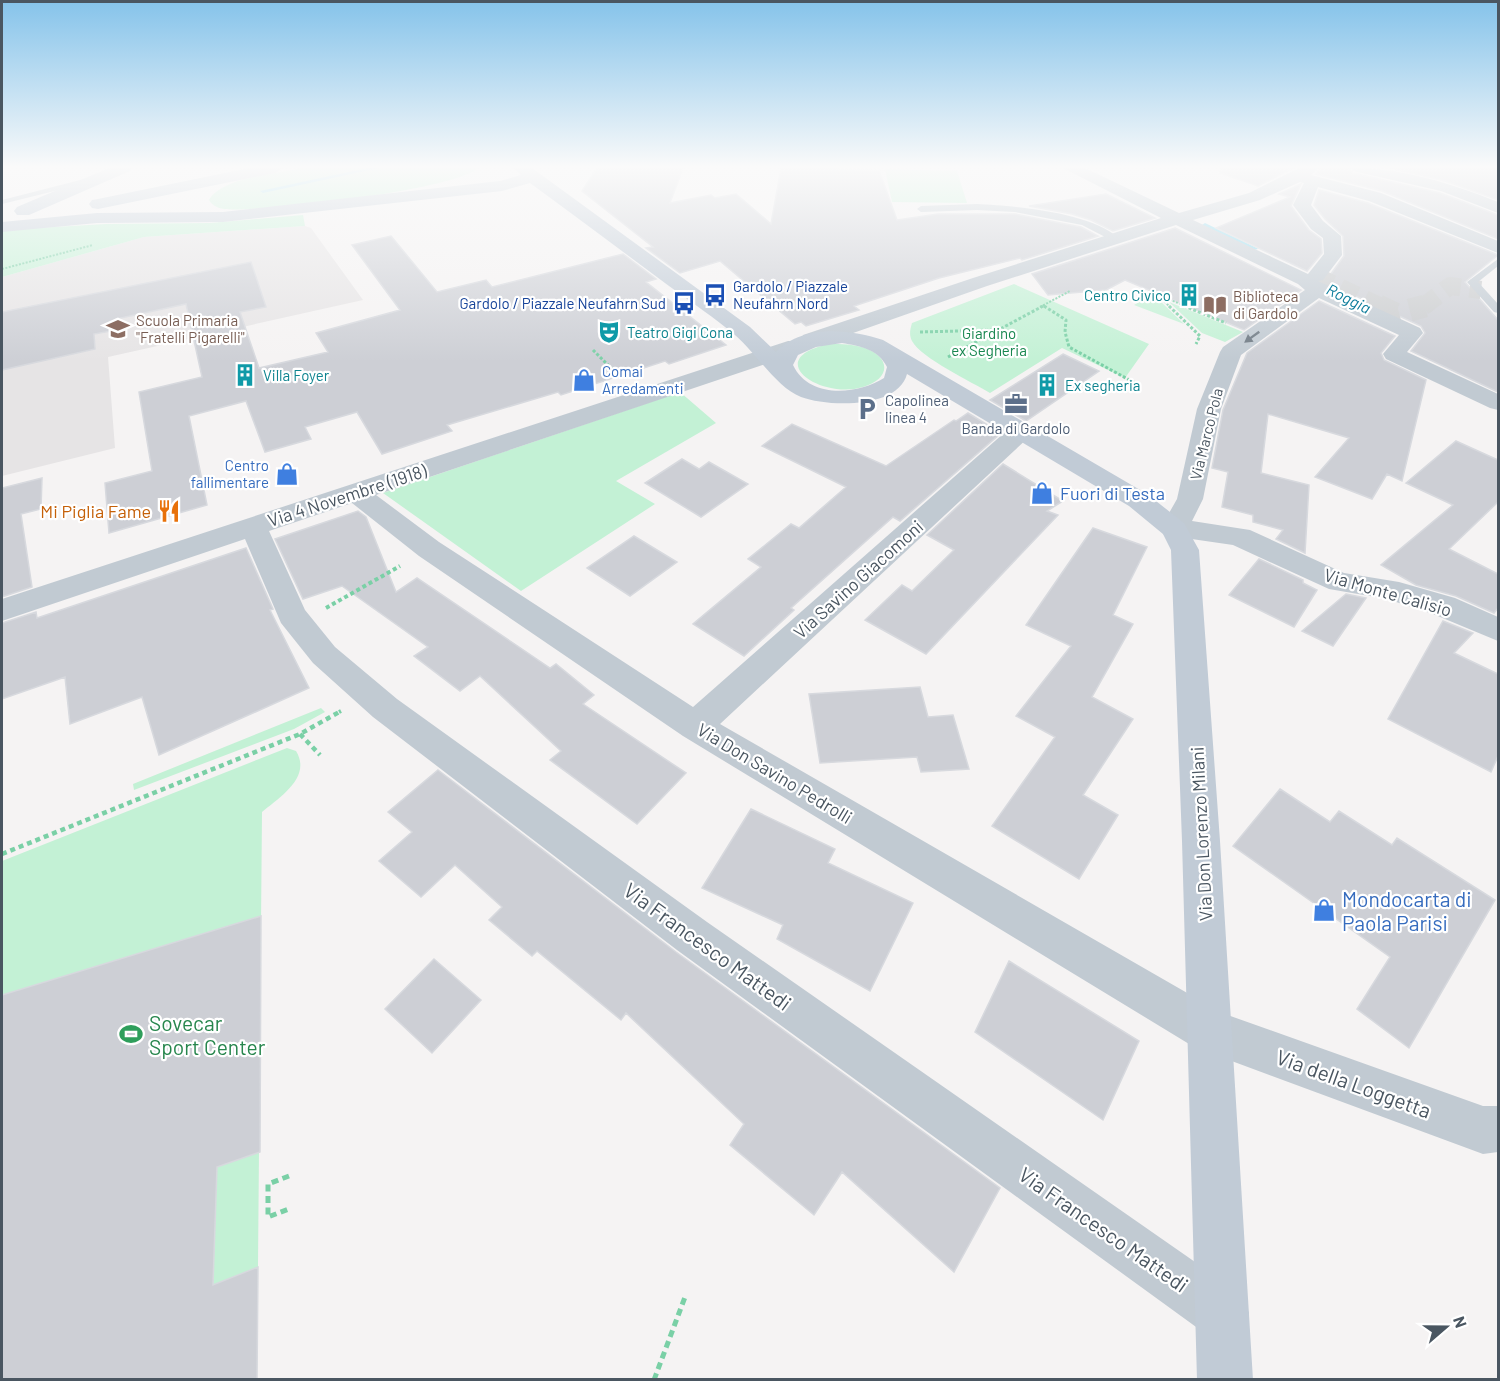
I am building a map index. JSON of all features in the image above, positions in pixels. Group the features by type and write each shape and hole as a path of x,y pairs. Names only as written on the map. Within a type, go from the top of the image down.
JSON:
{"main road":[{"path":"608,232 743,331 789,378"},
{"path":"743,331 803,343"},
{"name":"Via Don Lorenzo Milani","path":"803,343 842,337 861,340 886,352 1138,500 1174,529 1185,550 1210,1031 1225,1380"},
{"path":"789,378 784,359 803,343"},
{"path":"875,392 894,381 897,372 896,362 886,352"},
{"name":"Via Don Lorenzo Milani","path":"789,378 804,389 831,396 862,396 875,392 926,390 942,392 973,402"}],"street":[{"name":"Via 4 Novembre (1918)","path":"2,610 1131,232"},
{"path":"1202,232 1305,280 1320,277 1333,258 1332,236 1327,232"},
{"path":"1245,232 1260,239"},
{"path":"1462,232 1498,247"},
{"path":"1304,256 1320,277 1412,333 1394,354 1498,403"},
{"name":"Via Marco Pola","path":"1174,529 1190,500 1209,410 1231,352 1254,335 1320,277"},
{"path":"886,352 886,331 892,323 921,302"},
{"name":"Via 4 Novembre (1918)","path":"692,379 735,375 789,378"},
{"name":"Via Savino Giacomoni","path":"695,726 1021,431"},
{"name":"Via Don Savino Pedrolli","path":"356,492 429,549 695,726 1210,1031"},
{"name":"Via Francesco Mattedi","path":"253,526 292,615 324,655 394,715 692,936 1222,1313"},
{"name":"Via Monte Calisio","path":"1174,529 1240,537 1339,582 1389,589 1444,606 1498,630"},
{"name":"Via della Loggetta","path":"1210,1031 1483,1130 1498,1129"}],"lane":[{"path":"1103,232 1114,238"},
{"path":"1498,262 1472,282 1498,310"}],"path":[{"path":"2,269 102,243"},
{"path":"942,360 1070,291"},
{"path":"1196,344 1200,336 1161,298 1164,297 1254,335"},
{"path":"1043,305 1065,320 1069,347 1135,383"},
{"path":"919,332 997,330"},
{"path":"593,350 639,397"},
{"path":"299,624 429,549"},
{"path":"2,854 300,734 330,717"},
{"path":"300,734 320,755"},
{"path":"289,1176 268,1184 268,1217 289,1209"},
{"path":"654,1380 685,1297"}],"shaded area":[{"name":"Scuola Primaria \"Fratelli Pigarelli\"","path":"211,232 314,232 363,300 108,357 115,448 2,476 2,277 144,237"}],"green space":[{"path":"2,232 211,232 144,237 2,277"},
{"name":"Giardino ex Segheria","path":"1014,284 1149,344 1125,378 1062,348 990,393 925,355 912,341 910,332 912,323"},
{"path":"1150,296 1158,299 1184,324 1134,305"},
{"path":"1169,302 1243,332 1225,342 1202,333"},
{"path":"829,344 856,346 874,352 883,363 883,374 879,379 863,387 847,390 830,388 804,376 798,368 799,359 809,351"},
{"path":"680,392 716,423 616,481 655,504 521,591 383,493"},
{"path":"321,708 325,712 294,729 134,790 133,784"},
{"name":"Sovecar Sport Center","path":"287,748 296,751 300,760 297,778 285,793 262,812 257,1379 2,1380 2,861"}],"building":[{"path":"635,232 1091,232 1098,236 1022,260 1020,258 939,278 854,306 859,310 806,326 801,322 795,324 720,261 680,273 646,248 653,247"},
{"path":"1161,232 1184,232 1301,290 1244,330 1125,280 1106,290 1048,295 1032,274"},
{"path":"1225,232 1312,232 1321,239 1322,253 1307,271"},
{"path":"1339,232 1442,232 1498,255 1465,282 1498,320 1498,392 1411,351 1425,333 1421,326 1325,282 1344,256 1343,236"},
{"path":"1482,232 1498,232 1498,239"},
{"path":"391,236 437,292 486,280 492,287 623,254 656,279 646,282 726,345 669,364 665,361 561,395 558,392 447,425 452,431 382,454 357,412 305,427 311,439 265,452 246,401 189,416 207,505 109,533 105,483 152,471 139,392 202,377 186,304 116,319 117,330 94,334 95,349 2,370 2,312 251,262 266,307 240,312 259,368 328,352 316,333 400,310 352,245"},
{"path":"1319,301 1395,336 1381,353 1384,360 1426,380 1402,481 1387,474 1372,499 1315,477 1349,438 1268,414 1261,473 1309,485 1305,553 1276,539 1283,530 1253,522 1253,515 1222,507 1228,472 1212,468 1223,410 1247,353"},
{"name":"Ex segheria","path":"1063,354 1099,371 1026,421 990,400"},
{"path":"968,413 1001,433 900,521 893,517 791,608 794,610 744,656 693,624 761,567 748,559 791,524 799,528 846,487 762,446 792,424 886,466"},
{"path":"1456,441 1498,460 1498,502 1449,549 1498,574 1498,608 1494,613 1456,596 1416,585 1381,565 1453,505 1406,483"},
{"path":"682,459 699,469 709,462 748,484 701,517 645,483"},
{"path":"1003,464 1063,501 1047,511 1058,515 926,654 865,620 902,585 912,591 954,550 927,535"},
{"path":"42,478 41,509 21,514 32,587 2,597 2,488"},
{"path":"358,511 366,517 396,592 417,578 550,668 556,664 594,695 583,704 686,773 637,824 550,760 561,751 480,676 460,691 414,656 428,647 342,586 303,599 275,539"},
{"path":"1093,528 1147,547 1113,615 1133,624 1092,697 1133,719 1083,795 1118,815 1079,879 992,826 1055,737 1016,716 1071,646 1026,625"},
{"path":"634,536 677,562 630,596 587,568"},
{"path":"246,548 273,609 270,610 309,688 159,755 142,697 70,724 65,677 2,699 2,623 36,612 37,618"},
{"path":"1259,559 1303,580 1303,583 1317,590 1294,627 1229,595"},
{"path":"1346,594 1366,598 1333,646 1302,631"},
{"path":"1443,621 1473,633 1454,653 1498,674 1498,756 1491,772 1388,719"},
{"path":"920,687 928,717 953,715 969,769 921,772 917,757 820,763 809,694"},
{"path":"438,770 676,952 1000,1188 954,1272 842,1172 814,1215 730,1145 744,1124 626,1013 621,1020 537,951 532,956 489,920 502,907 455,865 421,897 379,861 412,832 388,812"},
{"path":"1280,789 1330,822 1339,811 1392,845 1397,838 1495,900 1409,1048 1357,1009 1390,957 1233,846"},
{"path":"751,809 835,849 828,863 913,903 870,991 777,939 783,925 702,888"},
{"name":"Sovecar Sport Center","path":"261,916 260,1152 217,1167 213,1285 258,1267 257,1380 2,1380 2,995"},
{"path":"434,959 481,1000 432,1053 385,1009"},
{"path":"1009,961 1139,1041 1103,1120 975,1032"}],"waterway":[{"name":"Roggia","path":"1221,232 1255,249"}],"tunnel":[{"path":"1316,276 1381,307"},
{"path":"1424,306 1450,286 1481,290"},
{"path":"1378,306 1395,314 1424,306"}],"place":[{"name":"Gardolo / Piazzale Neufahrn Nord","path":"715,295"},
{"name":"Centro Civico","path":"1189,295"},
{"name":"Gardolo / Piazzale Neufahrn Sud","path":"684,303"},
{"name":"Biblioteca di Gardolo","path":"1215,305"},
{"name":"Scuola Primaria \"Fratelli Pigarelli\"","path":"118,329"},
{"name":"Teatro Gigi Cona","path":"609,332"},
{"name":"Villa Foyer","path":"245,375"},
{"name":"Comai Arredamenti","path":"584,380"},
{"name":"Ex segheria","path":"1047,385"},
{"name":"Banda di Gardolo","path":"1016,404"},
{"name":"Capolinea linea 4","path":"867,409"},
{"name":"Centro fallimentare","path":"287,474"},
{"name":"Fuori di Testa","path":"1042,493"},
{"name":"Mi Piglia Fame","path":"169,511"},
{"name":"Mondocarta di Paola Parisi","path":"1324,910"},
{"name":"Sovecar Sport Center","path":"131,1034"}]}
